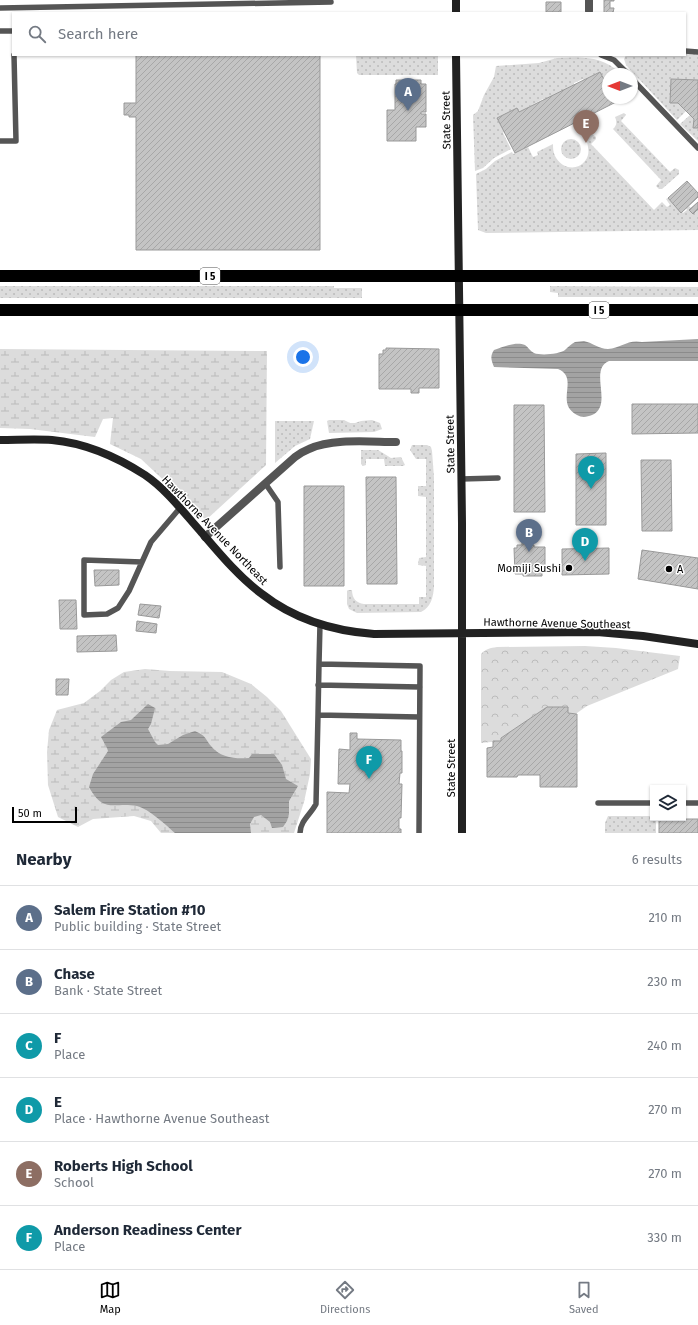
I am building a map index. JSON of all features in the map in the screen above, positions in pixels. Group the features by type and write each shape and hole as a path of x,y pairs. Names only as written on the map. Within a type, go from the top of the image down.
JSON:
{"highway":[{"name":"I 5","path":"0,276 698,276"},
{"name":"I 5","path":"0,310 698,310"}],"main road":[{"path":"456,0 456,12"},
{"name":"State Street","path":"456,56 461,479 462,833"},
{"name":"Hawthorne Avenue Northeast","path":"0,440 53,440 102,452 120,461 145,476 158,486 180,508 243,578 262,594 284,609 320,624 340,630 368,633 462,633"},
{"name":"Hawthorne Avenue Southeast","path":"462,633 597,632 644,636 698,644"}],"street":[{"path":"589,0 589,11"},
{"path":"205,537 295,457 309,449 341,442 396,442"}],"lane":[{"path":"0,8 331,2"},
{"path":"0,31 12,31"},
{"path":"686,51 698,52"},
{"path":"0,141 16,141 14,56"},
{"path":"604,56 614,60 622,68"},
{"path":"638,85 698,148"},
{"path":"461,479 498,478"},
{"path":"265,483 278,502 280,567"},
{"path":"142,562 84,560 84,615 107,614 118,608 129,591 151,542 180,508"},
{"path":"300,833 304,819 313,810 316,804 320,624"},
{"path":"319,664 420,666 419,833"},
{"path":"318,686 420,687"},
{"path":"318,715 420,717"},
{"path":"598,803 650,803"},
{"path":"686,803 698,803"}],"green space":[{"path":"686,54 698,54 698,80 671,79 670,103 678,103 686,111 677,120 638,78 638,68 629,68 624,59 626,56 686,56"},
{"path":"356,56 438,56 438,75 359,75 357,73"},
{"path":"557,58 591,58 606,63 614,68 602,68 602,76 600,72 574,83 574,85 519,112 517,108 497,118 511,149 494,158 483,168 475,171 473,115 478,111 484,95 494,77 496,66 539,63"},
{"path":"624,113 626,115 621,121 670,172 675,168 679,170 679,174 662,189 659,189 656,186 661,180 613,129 616,123 615,117"},
{"path":"690,115 694,119 693,128 698,128 698,141 680,124"},
{"path":"588,134 592,134 596,137 591,144 654,210 662,202 667,207 670,205 666,199 668,198 683,213 689,206 691,208 698,209 698,230 486,233 478,230 476,174 512,152 513,154 528,147 533,157 538,155 537,152 553,144 554,154 561,163 569,167 577,167 585,161 588,154"},
{"path":"571,139 578,142 581,149 578,156 571,159 564,156 561,149 564,142"},
{"path":"0,286 334,286 334,288 362,288 362,298 0,298"},
{"path":"550,286 698,287 698,297 558,297 558,293 550,292"},
{"path":"0,349 267,351 266,465 206,520 141,459 110,444 113,418 103,419 95,437 30,429 0,428"},
{"path":"344,420 350,423 355,423 372,420 380,423 382,429 374,432 329,433 327,421"},
{"path":"275,421 314,421 310,439 295,446 275,463"},
{"path":"412,445 427,445 431,447 432,451 434,478 434,587 432,598 427,608 421,612 357,613 349,609 347,604 348,590 352,590 354,598 364,604 419,604 419,597 426,597 426,566 418,565 419,558 426,557 426,497 418,496 418,486 426,486 426,459 416,459 410,450"},
{"path":"361,450 378,450 391,458 401,457 405,465 385,466 384,459 366,459 366,465 363,466 361,464"},
{"path":"585,646 616,648 680,656 678,669 587,706 577,713 568,713 547,707 501,738 501,741 481,743 481,654 488,649 497,647"},
{"path":"145,669 222,672 251,684 281,711 311,759 310,774 304,802 294,833 161,833 151,821 134,816 93,819 78,827 58,817 48,785 47,752 49,730 57,710 84,703 100,691 111,680 124,672"},
{"path":"608,816 650,816 650,821 656,821 656,833 605,833 605,823"}],"shaded area":[{"path":"698,339 698,361 609,361 603,365 600,379 602,396 601,404 598,410 592,415 584,417 577,415 570,410 567,404 567,378 564,373 558,369 494,367 491,358 494,350 514,344 525,345 537,354 546,354 563,351 575,342 582,341 608,349 637,341"},
{"path":"148,704 155,708 151,724 148,729 158,745 168,744 183,735 195,731 203,736 215,750 228,757 249,758 252,754 274,754 282,765 286,779 298,786 289,801 289,814 283,827 272,828 270,822 261,815 254,817 250,824 251,833 175,833 147,810 137,806 110,805 99,801 89,787 93,774 108,751 101,737 121,722 131,720"}],"building":[{"path":"604,0 614,0 610,1 610,8 614,8 613,12 604,12"},
{"path":"546,2 561,2 561,12 546,12"},
{"path":"136,56 320,56 320,250 136,250 136,117 124,115 124,103 136,103"},
{"path":"600,72 602,76 602,104 612,104 515,153 497,118 517,108 519,112"},
{"path":"671,79 698,80 698,128 693,128 694,119 678,103 670,103"},
{"path":"396,80 421,80 421,84 426,84 426,112 421,112 421,114 426,114 426,127 416,127 416,141 387,141 387,110 395,110"},
{"path":"687,181 698,193 698,197 681,213 668,198"},
{"path":"698,202 698,209 693,214 689,210"},
{"path":"386,348 439,349 439,388 419,388 419,393 411,393 411,389 379,389 379,354 383,354 383,350 386,350"},
{"path":"632,404 698,404 698,433 632,434"},
{"path":"514,405 544,405 545,512 514,512"},
{"path":"606,453 606,525 576,525 576,454"},
{"path":"641,460 671,460 672,531 642,531"},
{"path":"366,477 396,477 397,584 367,584"},
{"path":"304,486 344,486 344,586 304,586"},
{"path":"522,530 532,530 532,545 534,545 534,547 545,547 545,566 542,566 542,576 523,576 523,574 515,574 514,548 517,548 517,545 522,545"},
{"path":"609,548 609,574 562,575 562,549"},
{"name":"A","path":"642,550 698,558 698,589 638,579"},
{"path":"94,570 119,570 119,585 95,586"},
{"path":"59,600 76,600 77,629 60,629"},
{"path":"140,604 161,606 159,618 138,615"},
{"path":"137,621 157,624 156,633 136,631"},
{"path":"116,635 117,651 77,652 77,636"},
{"path":"56,679 69,679 68,695 56,695"},
{"path":"547,707 568,707 568,713 577,714 577,787 540,787 540,775 487,777 487,748 493,747 493,741 501,741 501,738"},
{"path":"350,733 357,733 357,739 401,740 402,773 400,773 399,784 402,784 401,818 399,818 399,829 401,829 401,833 327,833 327,792 349,793 350,784 338,784 339,749 350,750"},
{"path":"686,819 698,819 698,833 659,833 659,821 686,821"}],"place":[{"name":"Salem Fire Station #10","path":"408,111"},
{"name":"Roberts High School","path":"586,143"},
{"name":"F","path":"591,489"},
{"name":"Chase","path":"529,552"},
{"name":"E","path":"585,561"},
{"name":"Momiji Sushi","path":"569,568"},
{"name":"A","path":"669,569"},
{"name":"Anderson Readiness Center","path":"369,779"}]}
